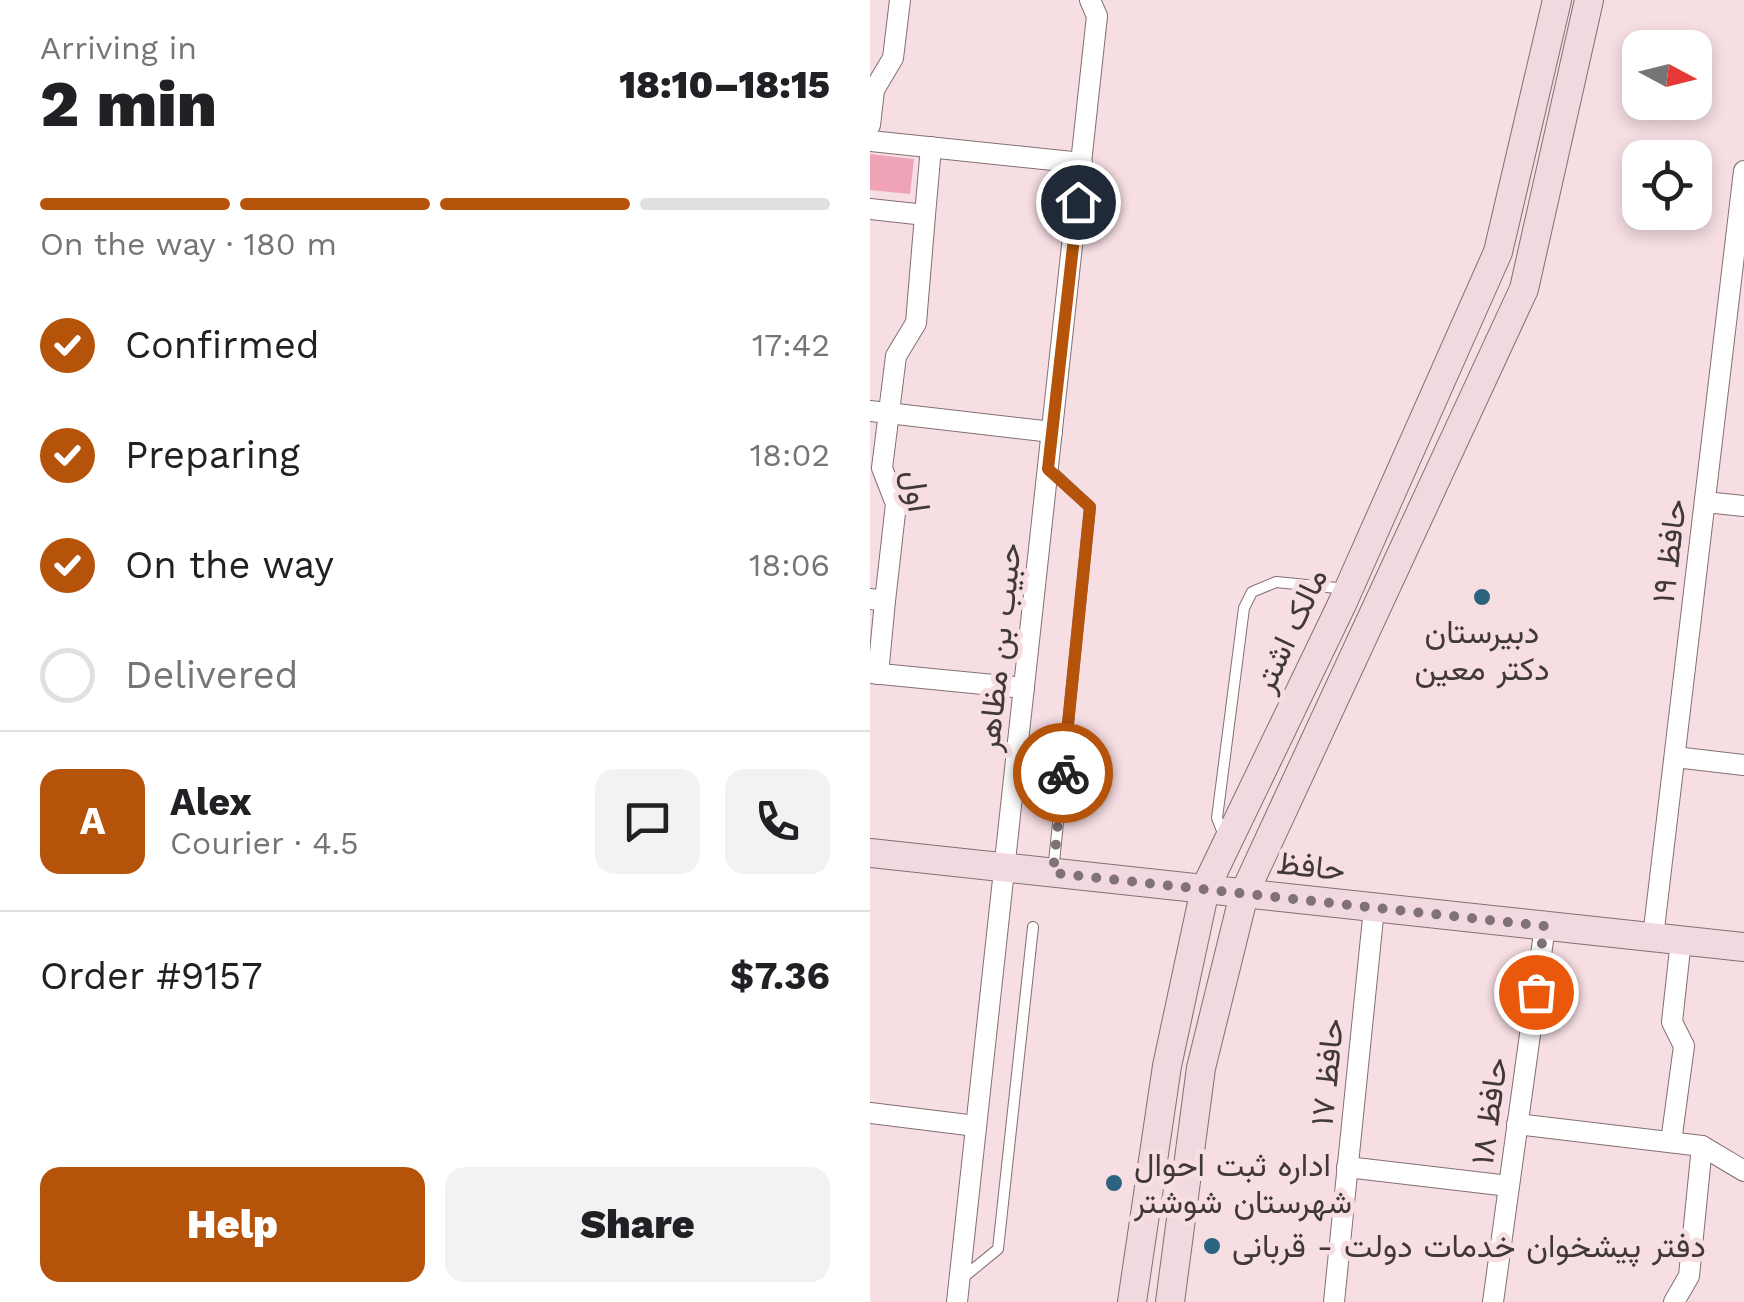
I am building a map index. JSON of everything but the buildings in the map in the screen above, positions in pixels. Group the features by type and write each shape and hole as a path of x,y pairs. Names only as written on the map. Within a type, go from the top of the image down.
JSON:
{"street":[{"path":"870,125 874,90 894,58 900,0"},
{"name":"حبیب بن مظاهر","path":"957,1302 1082,163 1097,16 1090,0"},
{"name":"مالک اشتر","path":"1132,1302 1167,1066 1205,889 1348,589 1498,252 1557,0"},
{"path":"1170,1302 1201,1068 1244,894 1524,289 1588,0"},
{"path":"870,141 1082,163"},
{"name":"اول","path":"874,674 877,600 896,504 882,468 879,412 896,356 916,323 932,147"},
{"name":"حافظ ۱۹","path":"1671,1142 1684,1046 1672,1022 1667,939 1675,757 1740,238 1744,171"},
{"path":"870,209 925,215"},
{"path":"879,412 1052,432"},
{"path":"1705,502 1744,506"},
{"path":"874,674 1024,688"},
{"path":"1675,757 1744,765"},
{"name":"حافظ","path":"870,853 1744,947"},
{"name":"حافظ ۱۷","path":"1334,1302 1374,908"},
{"name":"حافظ ۱۸","path":"1492,1302 1544,926"},
{"path":"870,1113 976,1126"},
{"path":"1517,1124 1702,1146 1744,1171"},
{"path":"1674,1302 1690,1276 1702,1146"},
{"path":"1348,1166 1508,1186"}],"lane":[{"path":"1048,469 1090,507 1053,873"},
{"path":"1228,842 1217,818 1244,608 1252,592 1276,582 1348,589"},
{"path":"959,1280 998,1248 1033,927"}],"shaded area":[{"path":"870,154 914,159 910,194 870,190"}],"way so far":[{"path":"1063,773 1053,873 1544,926 1536,992"}],"place":[{"name":"دبیرستان دکتر معین","path":"1482,597"},
{"name":"اداره ثبت احوال شهرستان شوشتر","path":"1114,1183"},
{"name":"دفتر پیشخوان خدمات دولت - قربانی","path":"1212,1246"}],"route":[{"path":"1063,773 1090,507 1048,469 1078,202"}]}
